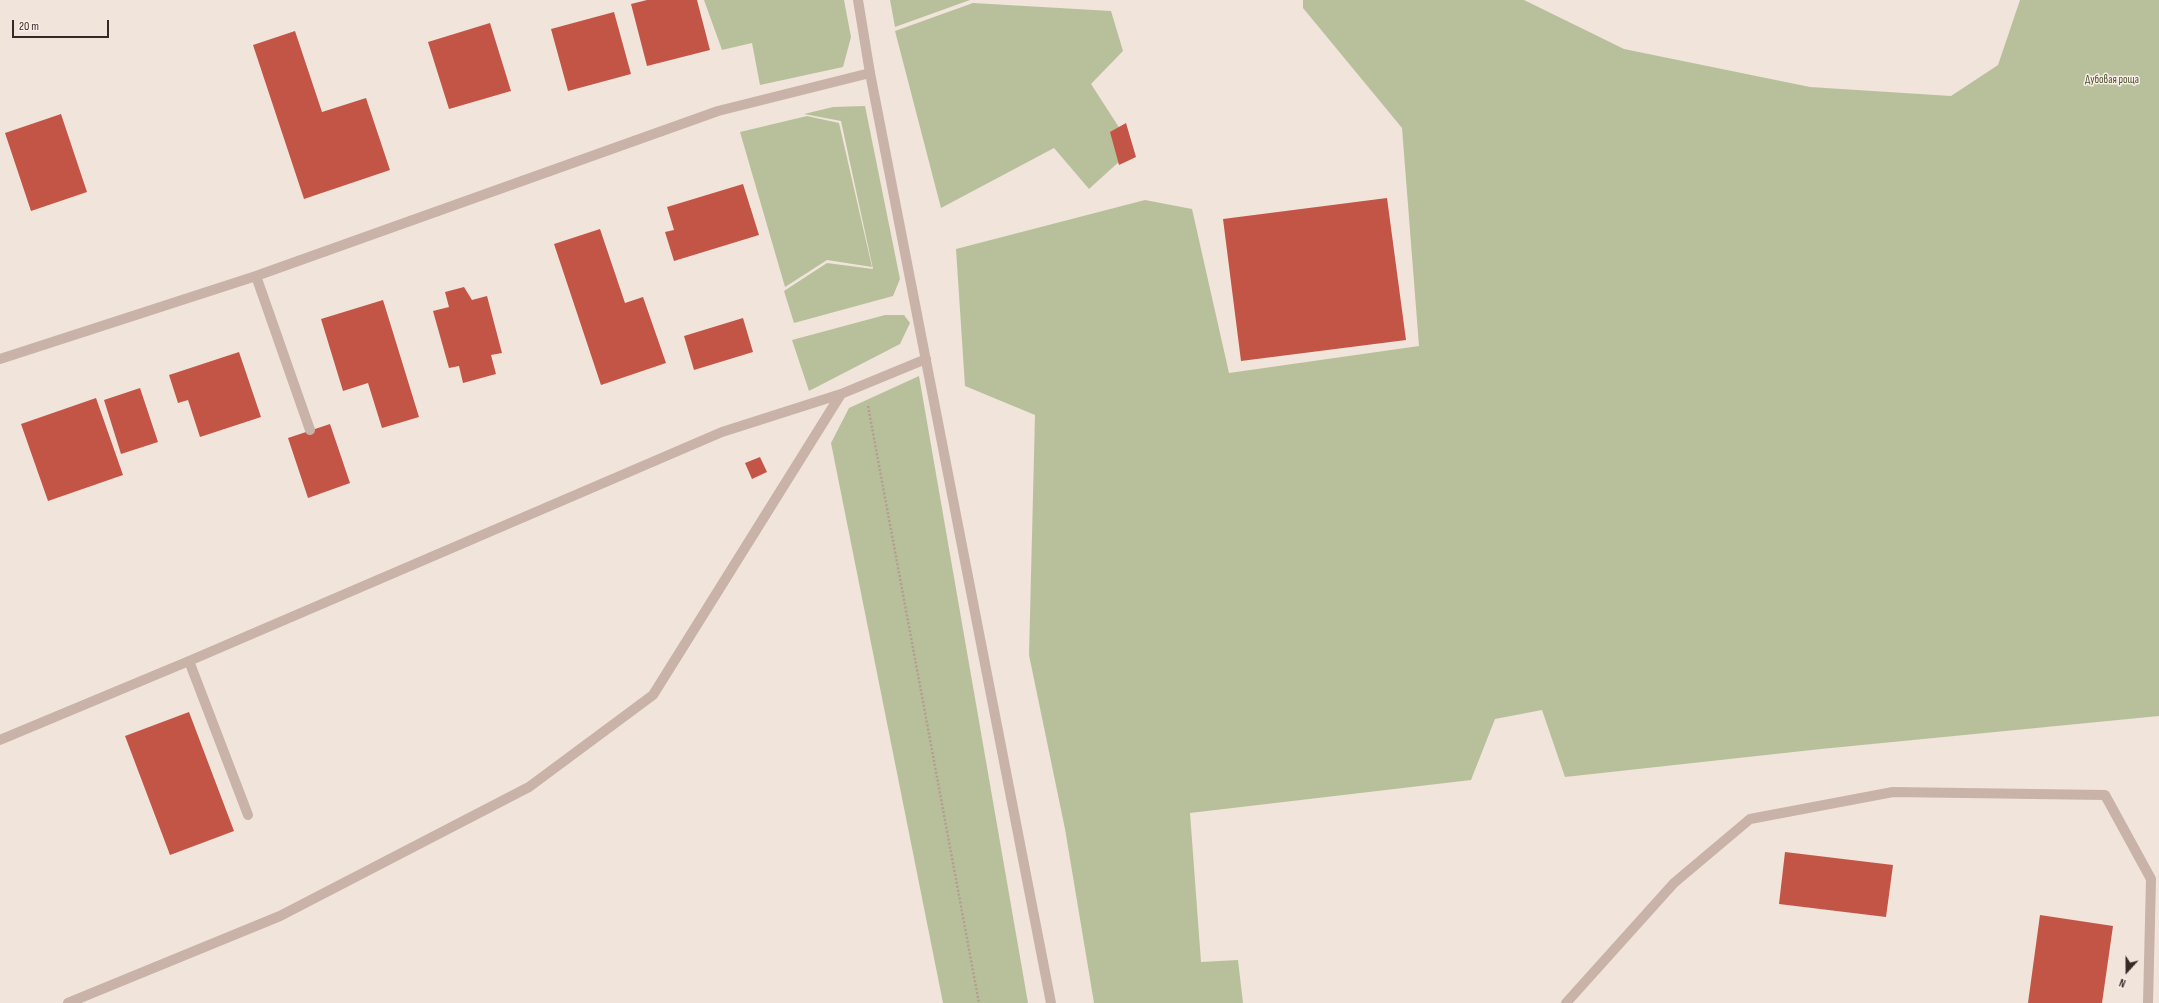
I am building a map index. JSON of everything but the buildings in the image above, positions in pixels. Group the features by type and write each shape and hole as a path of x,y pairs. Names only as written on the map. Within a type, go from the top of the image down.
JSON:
{"street":[{"path":"858,0 870,73 1051,1003"},
{"path":"0,359 256,276 718,111 870,73"},
{"path":"256,276 310,430"},
{"path":"0,740 189,662 722,432 841,394 926,359"},
{"path":"68,1003 280,916 529,787 653,695 841,394"},
{"path":"189,662 248,815"},
{"path":"1566,1003 1674,883 1750,819 1893,792 2105,795 2155,878 2148,1003"}],"path":[{"path":"864,384 979,1003"}],"green space":[{"path":"704,0 844,0 851,37 843,67 760,85 752,43 722,50"},
{"path":"890,0 970,0 895,27"},
{"name":"Дубовая роща","path":"1303,0 1524,0 1624,49 1810,87 1951,96 1998,65 2020,0 2159,0 2159,716 1821,749 1565,777 1542,710 1495,719 1471,780 1190,813 1201,962 1238,960 1243,1003 1094,1003 1065,829 1029,655 1035,415 965,386 956,249 1145,200 1192,209 1229,373 1419,346 1402,128 1303,8"},
{"path":"973,3 1111,11 1123,51 1091,84 1133,149 1089,189 1054,148 941,208 895,31"},
{"path":"865,106 900,279 893,296 794,323 784,291 827,263 873,269 841,121 804,114 833,107"},
{"path":"807,116 839,123 872,267 827,260 785,287 740,132"},
{"path":"885,315 904,315 910,323 900,344 809,391 792,340"},
{"path":"919,376 1028,1003 943,1003 831,443 849,408"}]}
